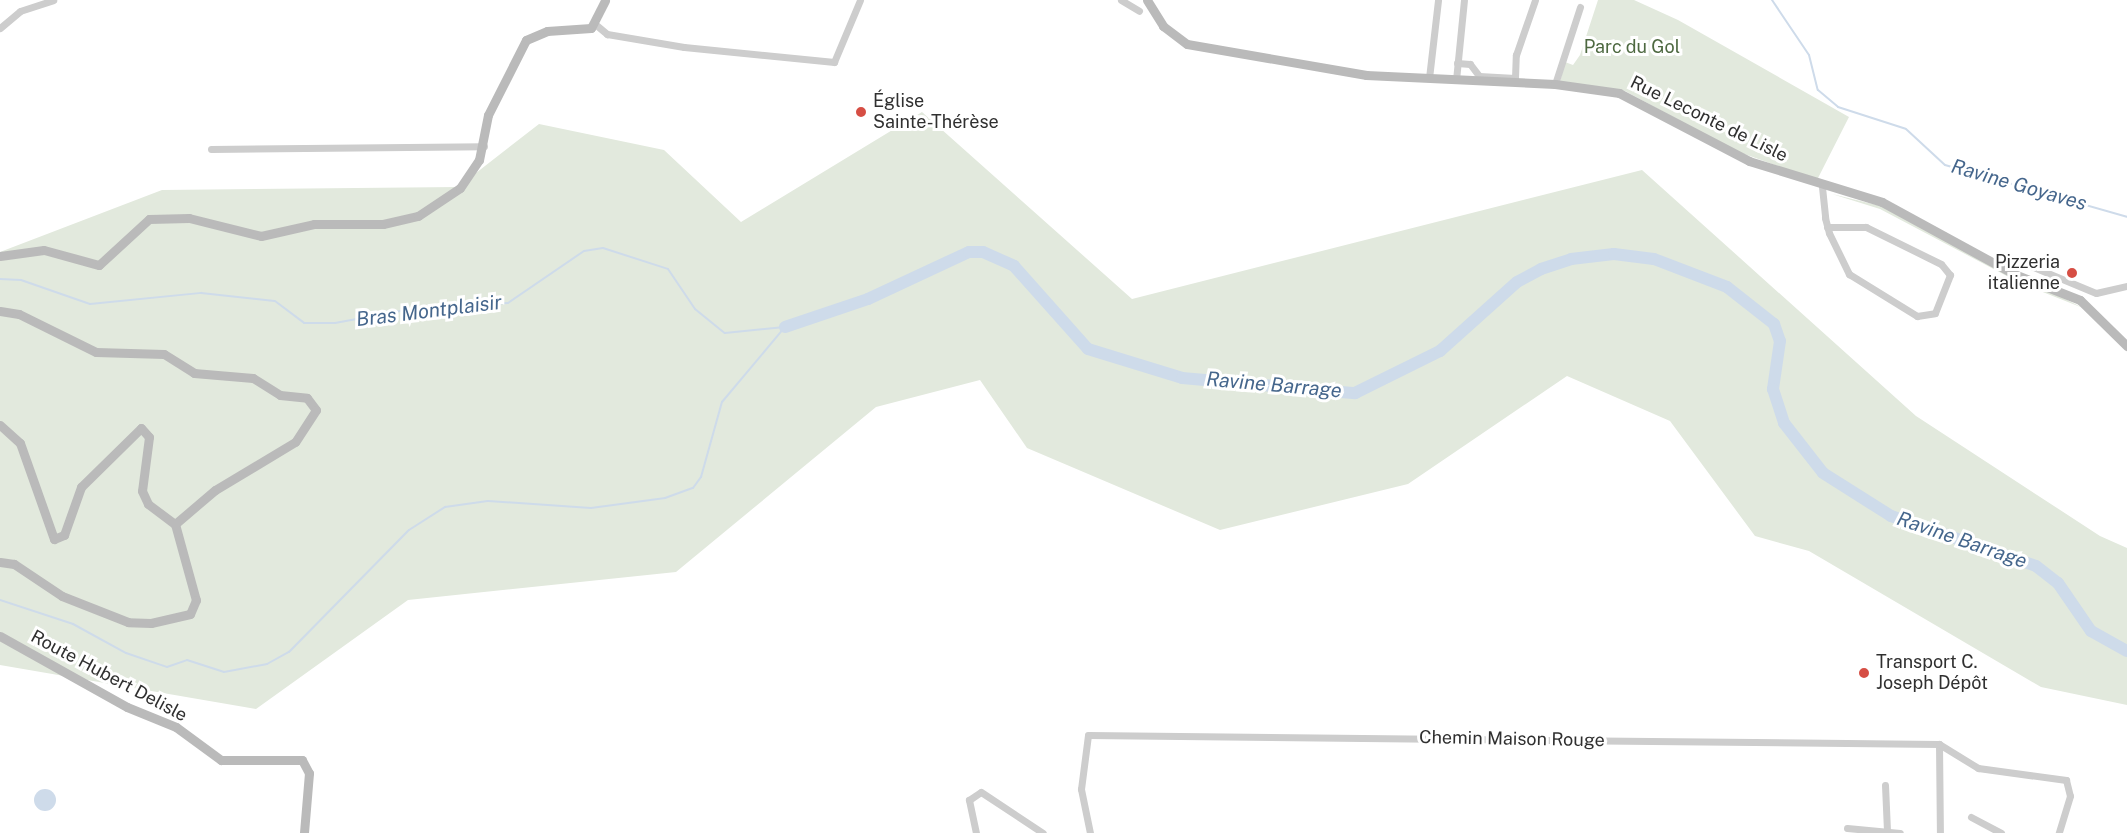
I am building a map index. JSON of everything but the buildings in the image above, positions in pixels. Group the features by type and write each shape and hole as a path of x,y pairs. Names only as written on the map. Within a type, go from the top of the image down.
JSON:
{"main road":[{"path":"0,255 44,250 99,265 149,219 189,218 261,236 314,224 383,224 418,216 460,188 484,146 493,103 526,40 595,24 605,0"},
{"name":"Rue Leconte de Lisle","path":"1147,0 1163,26 1187,44 1366,75 1555,84 1619,93 1749,161 1822,187 1891,206 2014,274 2080,300 2127,346"},
{"path":"0,311 19,314 96,352 164,354 194,373 253,378 280,395 313,402 315,415 295,442 215,490 175,524"},
{"path":"0,425 20,444 54,539 64,535 81,487 141,428 149,437 142,491 148,504 175,524 196,600 195,611 180,618 139,624 116,619 62,596 14,564 0,562"},
{"name":"Route Hubert Delisle","path":"0,636 126,707 169,723 221,760 302,760 309,773 304,833"}],"street":[{"path":"0,28 20,10 53,0"},
{"path":"595,24 607,34 627,38 829,63 840,58 860,0"},
{"path":"1121,0 1139,11"},
{"path":"1429,78 1438,0"},
{"path":"1456,80 1464,0"},
{"path":"1458,63 1470,64 1479,76 1515,78 1516,55 1535,0"},
{"path":"1555,84 1580,7"},
{"path":"211,149 484,146"},
{"path":"1822,187 1827,226 1849,274 1917,316 1935,313 1950,275 1941,264 1866,226 1827,226"},
{"path":"2008,257 2096,293 2127,286"},
{"name":"Chemin Maison Rouge","path":"1090,833 1081,789 1089,753 1084,736 1939,744"},
{"path":"1939,744 1940,833"},
{"path":"1939,744 1978,768 2066,780 2070,796 2059,833"},
{"path":"1885,785 1887,831"},
{"path":"976,833 969,800 981,792 1043,833"},
{"path":"1971,817 2001,833"},
{"path":"1847,828 1900,833"}],"green space":[{"name":"Parc du Gol","path":"1598,0 1634,0 1678,20 1849,117 1817,180 1736,151 1625,91 1560,82 1565,62 1573,65 1580,55"},
{"path":"922,112 1132,299 1642,170 1916,416 2100,536 2127,548 2127,705 2041,687 1809,551 1755,536 1670,421 1567,376 1408,484 1220,530 1027,448 980,380 876,407 676,572 408,600 256,709 0,665 0,252 162,190 458,187 539,124 664,150 741,222"},
{"path":"1832,194 1881,206 2083,308 2020,283 1880,209"}],"water":[{"path":"41,789 49,789 56,796 56,804 49,811 41,811 34,804 34,796"}],"waterway":[{"name":"Ravine Goyaves","path":"1772,0 1809,55 1818,90 1838,107 1906,129 1945,165 2127,217"},
{"name":"Bras Montplaisir","path":"0,279 21,280 90,304 201,293 275,301 304,323 335,323 411,309 508,303 584,251 603,248 668,269 695,309 725,333 785,327"},
{"name":"Ravine Barrage","path":"785,327 868,299 969,252 983,252 1014,266 1088,349 1182,378 1355,393 1440,351 1517,282 1541,269 1571,259 1614,254 1654,259 1727,287 1774,324 1780,341 1773,389 1784,423 1823,473 1891,516 2036,566 2058,583 2091,631 2127,651"},
{"path":"0,600 73,624 126,653 167,667 187,660 224,672 267,664 289,652 409,530 445,507 488,501 591,508 665,498 693,488 701,477 722,402 785,327"}],"place":[{"name":"Église Sainte-Thérèse","path":"861,112"},
{"name":"Pizzeria italienne","path":"2072,273"},
{"name":"Transport C. Joseph Dépôt","path":"1864,673"}]}
